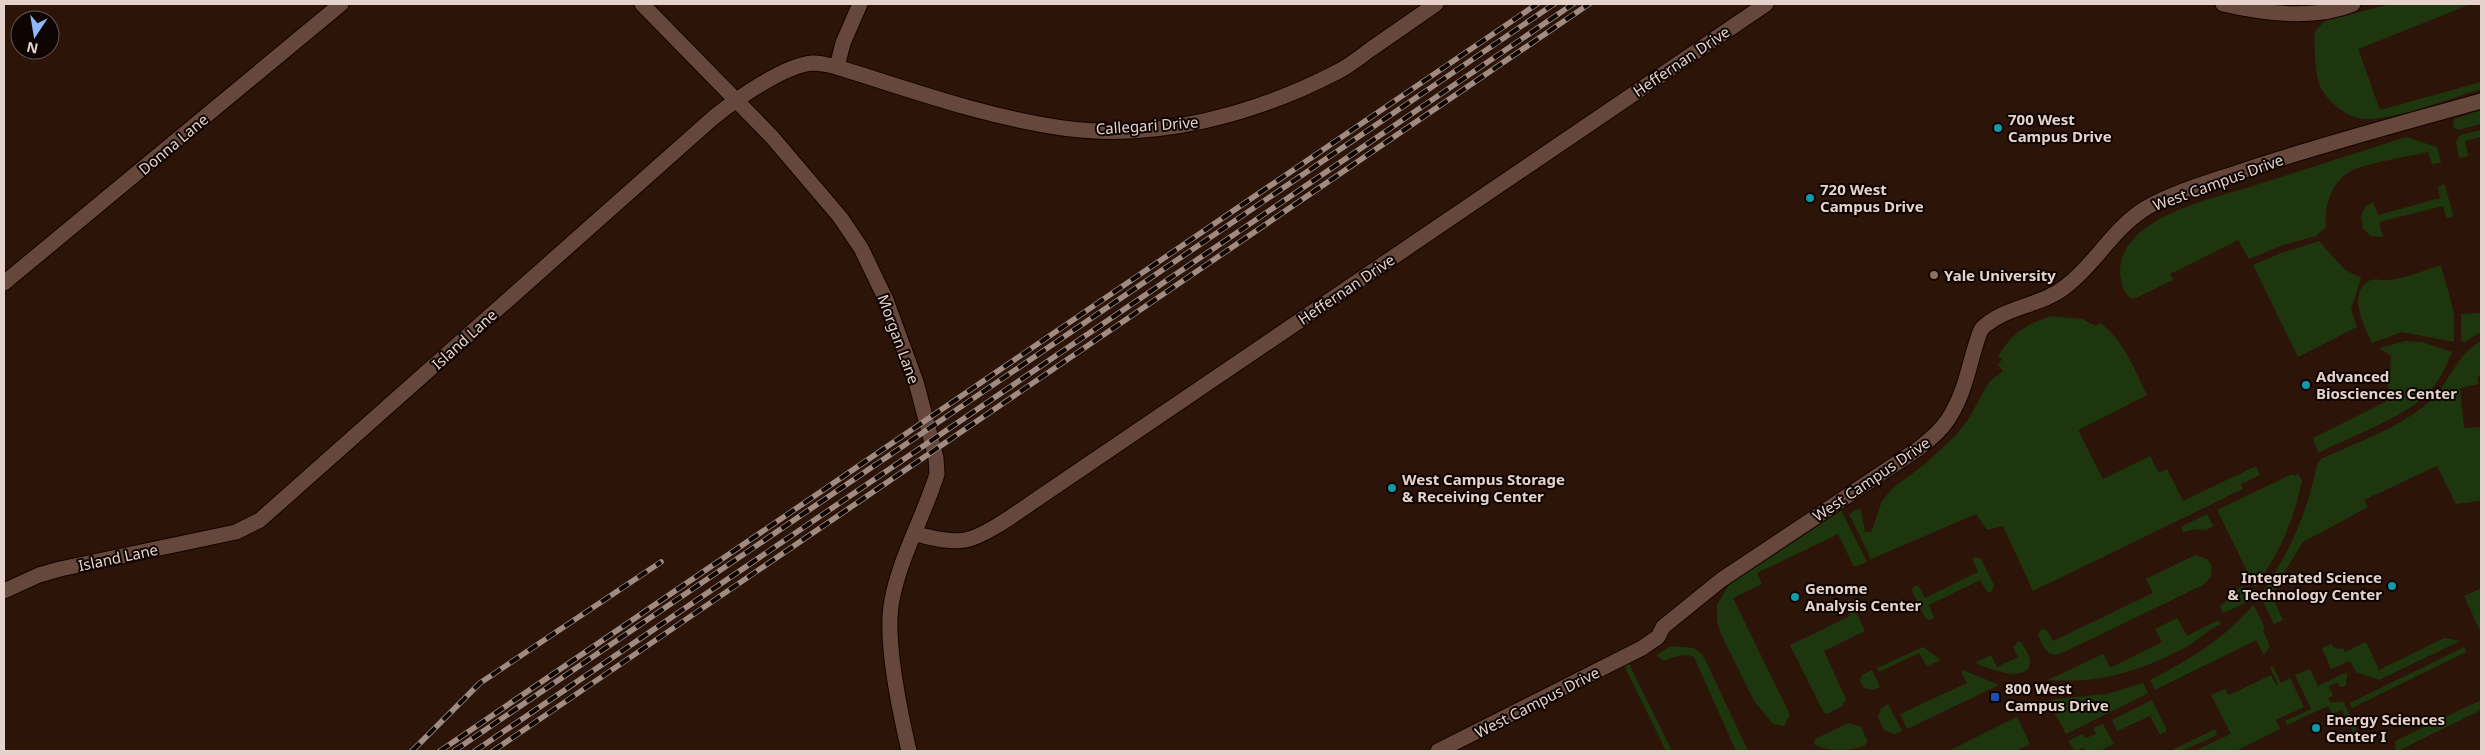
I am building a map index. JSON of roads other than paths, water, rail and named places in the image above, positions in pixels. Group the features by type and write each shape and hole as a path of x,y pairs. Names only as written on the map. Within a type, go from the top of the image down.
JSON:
{"street":[{"name":"Donna Lane","path":"4,283 341,4"},
{"name":"Morgan Lane","path":"642,4 772,137 840,217 861,248 886,300 916,382 936,458 936,474 896,582 891,602 890,628 909,751"},
{"path":"837,67 843,44 860,4"},
{"name":"Callegari Drive","path":"837,67 1003,117 1055,126 1110,131 1165,127 1224,118 1279,100 1338,72 1436,4"},
{"name":"Heffernan Drive","path":"915,534 944,540 966,540 1007,518 1766,4"},
{"path":"2223,4 2257,12 2288,13 2320,11 2353,4"},
{"name":"Island Lane","path":"4,590 39,575 60,569 236,532 260,520 714,117 736,100 792,68 815,63 837,67"},
{"name":"West Campus Drive","path":"1438,751 1642,648 1658,637 1663,627 1721,580 1918,450 1937,434 1953,412 1966,382 1980,330 1987,323 2040,301 2065,288 2087,267 2104,245 2132,218 2148,208 2192,189 2303,151 2481,101"}],"railway":[{"path":"440,751 1537,4"},
{"path":"454,751 1554,4"},
{"path":"475,751 1573,4"},
{"path":"493,751 1589,4"},
{"path":"412,751 480,683 661,562"}],"place":[{"name":"700 West Campus Drive","path":"1998,128"},
{"name":"720 West Campus Drive","path":"1810,198"},
{"name":"Yale University","path":"1934,275"},
{"name":"Advanced Biosciences Center","path":"2306,385"},
{"name":"West Campus Storage & Receiving Center","path":"1392,488"},
{"name":"Integrated Science & Technology Center","path":"2392,586"},
{"name":"Genome Analysis Center","path":"1795,597"},
{"name":"800 West Campus Drive","path":"1995,697"},
{"name":"Energy Sciences Center I","path":"2316,728"}]}
